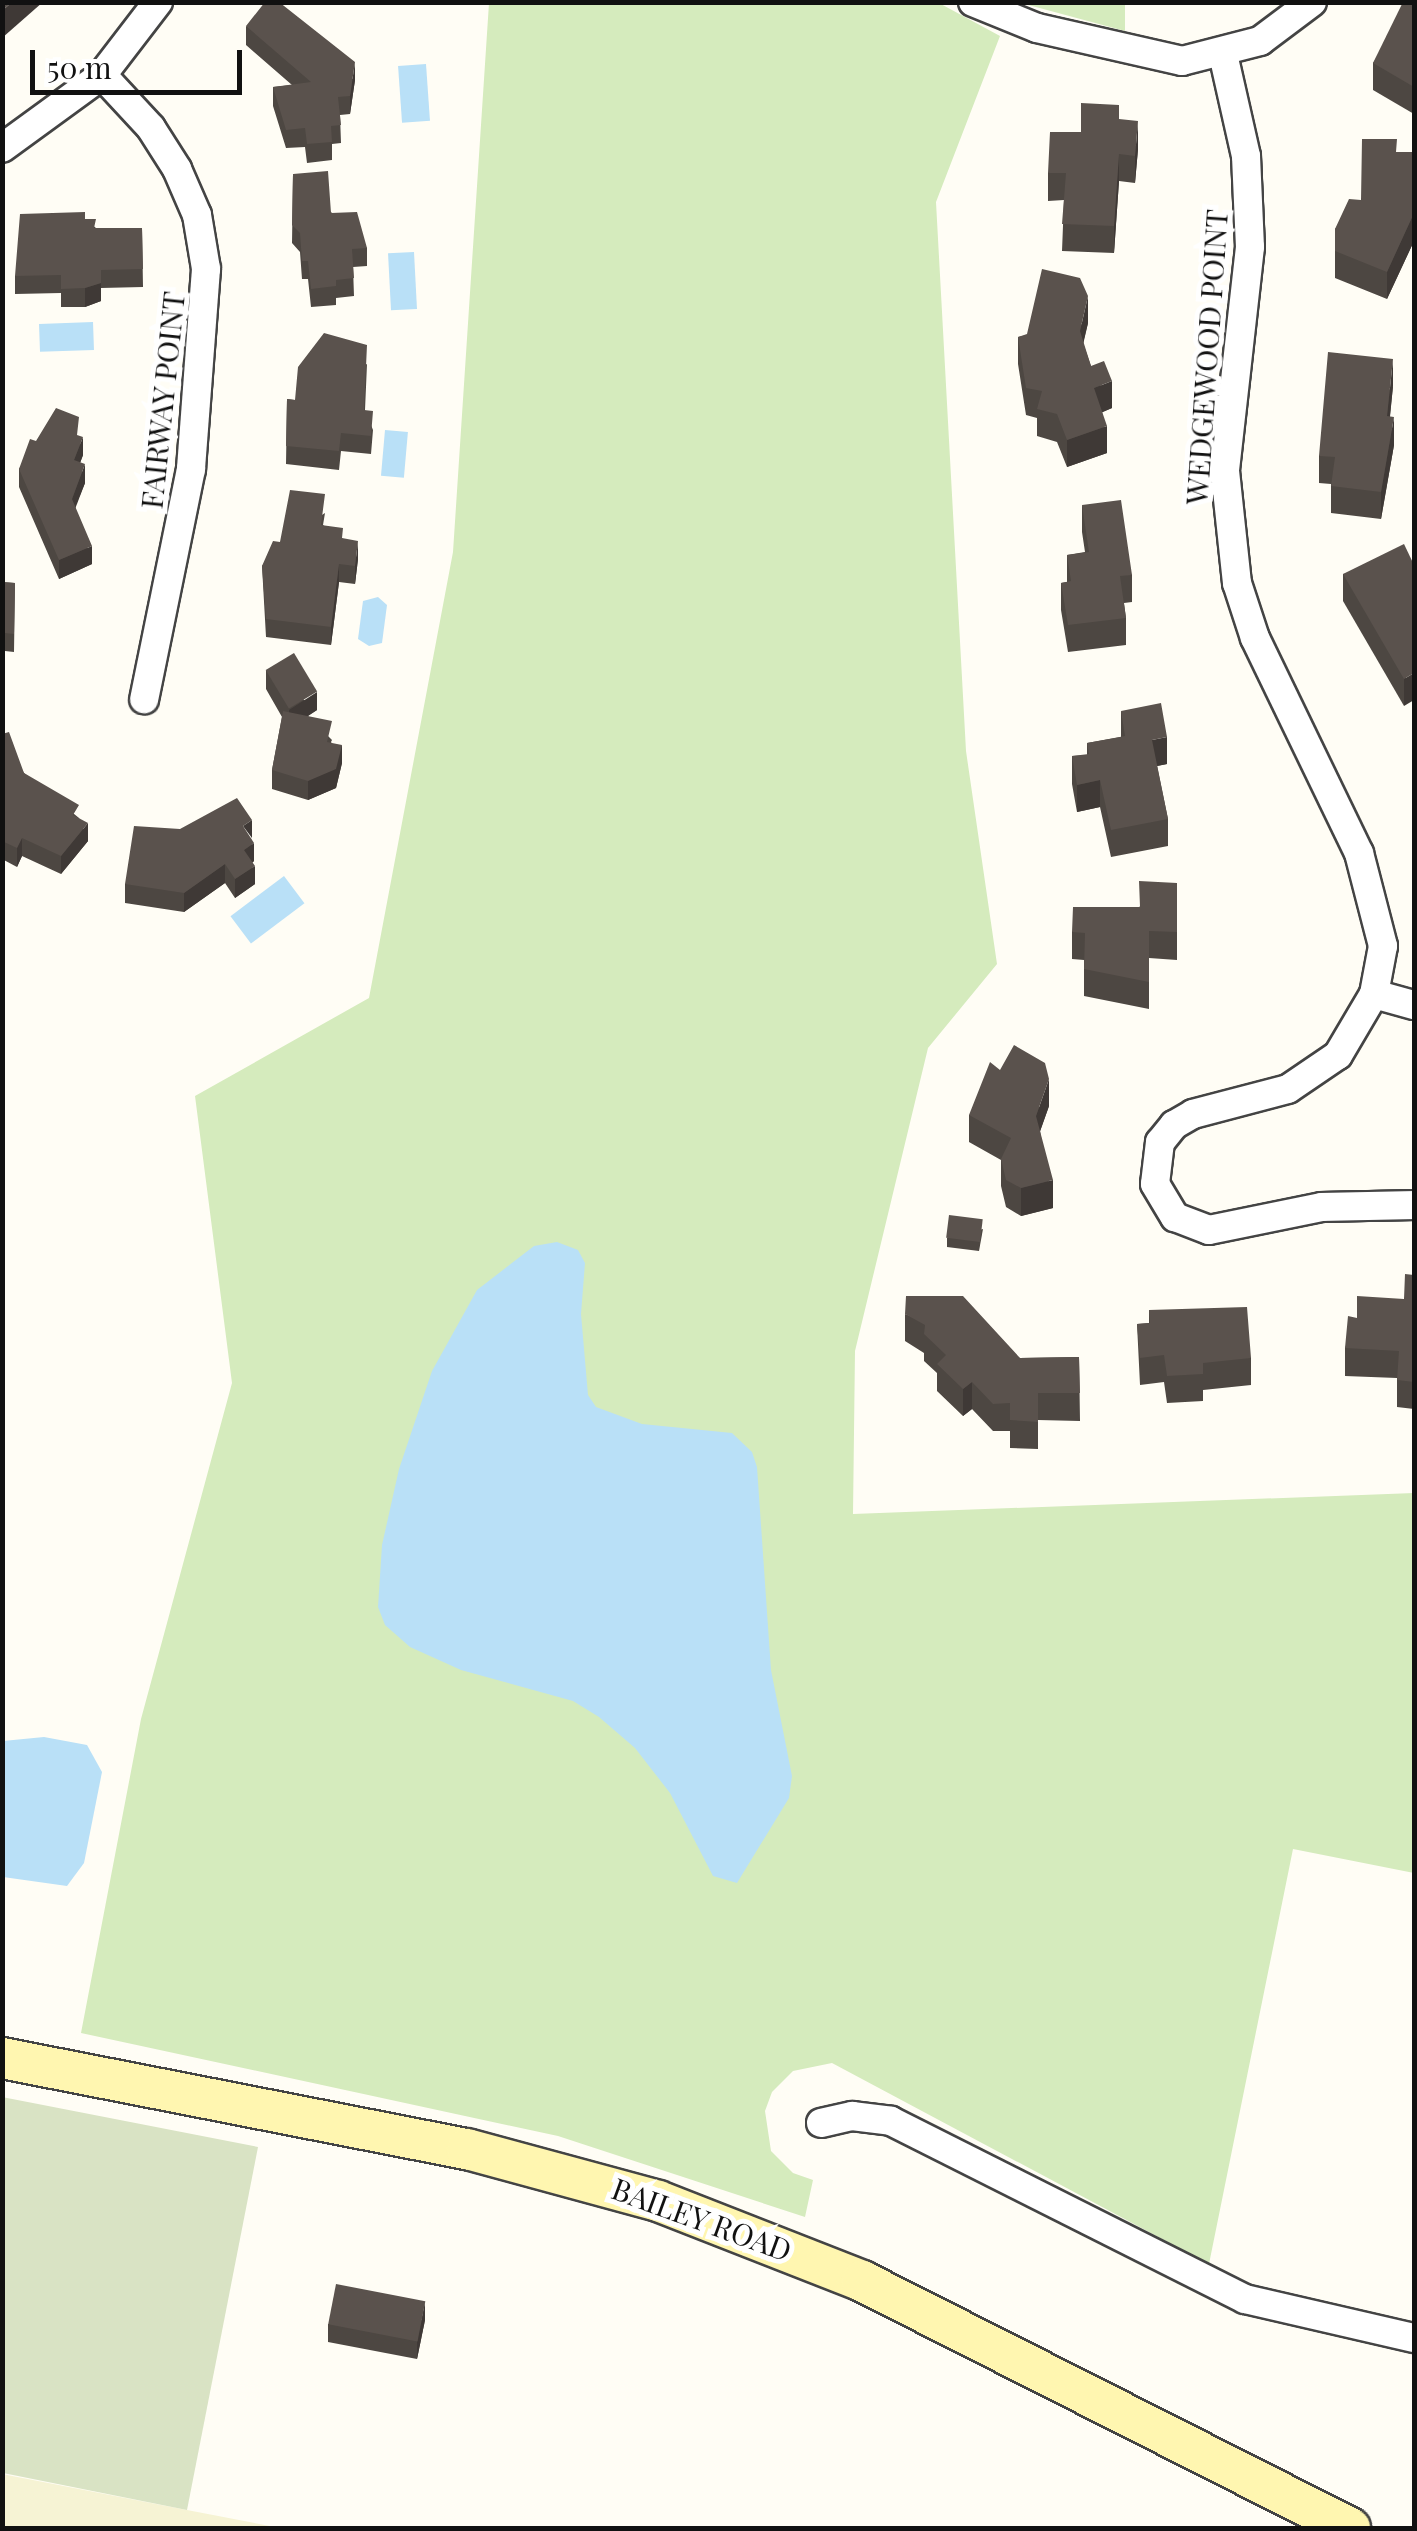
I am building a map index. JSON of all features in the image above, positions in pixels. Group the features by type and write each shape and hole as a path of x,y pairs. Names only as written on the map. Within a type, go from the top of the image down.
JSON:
{"main road":[{"name":"BAILEY ROAD","path":"2,2058 517,2160 707,2219 862,2280 1350,2528"}],"street":[{"path":"2,148 102,75 158,2"},
{"path":"973,2 1155,59 1223,54 1260,41 1312,2"},
{"name":"WEDGEWOOD POINT","path":"1223,54 1246,156 1250,247 1226,472 1236,583 1255,638 1370,884 1384,946 1374,994 1338,1055 1313,1076 1174,1125 1160,1142 1155,1184 1175,1217 1208,1230 1322,1207 1414,1206"},
{"name":"FAIRWAY POINT","path":"102,75 168,152 197,215 206,268 188,486 144,700"},
{"path":"1374,994 1414,1005"},
{"path":"821,2123 852,2116 891,2121 1245,2299 1414,2338"}],"shaded area":[{"path":"2,2474 187,2510 280,2528 3,2528"}],"green space":[{"path":"489,3 939,3 1000,36 936,202 966,751 997,964 928,1048 855,1351 853,1514 1414,1493 1414,1873 1293,1849 1209,2264 832,2063 793,2071 772,2092 765,2111 771,2151 793,2173 813,2180 805,2217 558,2136 81,2033 141,1719 232,1383 195,1096 369,998 453,552"},
{"path":"1021,3 1125,3 1125,31"},
{"path":"2,2097 258,2147 187,2510 3,2473"}],"water":[{"path":"426,64 430,121 402,123 398,66"},
{"path":"414,252 417,309 391,310 388,253"},
{"path":"93,322 94,350 40,352 39,324"},
{"path":"385,430 408,432 404,478 381,476"},
{"path":"378,597 387,605 382,643 369,646 358,639 363,601"},
{"path":"284,876 304,903 251,943 230,916"},
{"path":"557,1242 578,1250 585,1263 581,1314 588,1395 596,1407 642,1424 732,1433 752,1452 757,1467 771,1670 792,1776 789,1798 737,1883 713,1876 670,1793 635,1748 599,1717 573,1701 461,1670 410,1647 385,1625 378,1607 382,1545 399,1469 432,1371 477,1290 534,1246"},
{"path":"44,1737 87,1745 102,1772 84,1863 67,1886 3,1877 3,1741"}],"building":[{"path":"265,2 279,2 355,62 350,96 338,97 341,125 331,126 332,142 307,144 305,128 286,130 273,87 311,82 246,26"},
{"path":"1403,2 1414,2 1414,87 1373,63"},
{"path":"1081,103 1119,105 1119,119 1138,121 1135,156 1119,154 1114,226 1062,224 1066,173 1048,173 1050,132 1081,132"},
{"path":"1362,139 1397,139 1396,152 1414,152 1414,213 1387,272 1335,251 1335,229 1349,199 1361,200"},
{"path":"328,171 331,213 357,212 367,248 352,249 354,278 336,280 336,286 311,289 308,261 302,261 300,233 292,225 293,174"},
{"path":"85,212 85,219 96,219 94,228 142,228 143,269 101,270 101,283 85,288 61,289 61,275 15,276 20,214"},
{"path":"1042,269 1080,278 1088,296 1080,331 1091,366 1104,361 1112,381 1094,388 1107,426 1067,440 1057,414 1037,409 1042,391 1026,388 1018,337 1027,334"},
{"path":"324,333 367,345 364,410 373,411 371,436 341,433 339,451 286,446 287,399 295,400 298,367"},
{"path":"1328,352 1393,359 1387,416 1394,417 1381,492 1331,486 1335,457 1319,456"},
{"path":"56,408 79,417 77,435 83,437 74,460 85,464 72,499 92,546 59,560 19,469 30,439 36,441"},
{"path":"290,490 325,494 321,525 343,528 342,538 358,541 355,566 339,564 331,627 266,619 262,566 273,541 280,542"},
{"path":"1121,500 1132,575 1120,576 1126,618 1068,625 1061,583 1071,581 1067,555 1089,552 1082,505"},
{"path":"1404,544 1414,565 1414,673 1404,679 1343,574"},
{"path":"2,582 15,583 14,634 5,633 3,660"},
{"path":"294,653 317,692 289,709 266,670"},
{"path":"1161,703 1167,737 1152,740 1168,819 1111,830 1100,780 1077,785 1072,756 1089,754 1087,743 1125,736 1121,711"},
{"path":"283,711 332,721 327,742 342,745 336,769 308,781 272,770"},
{"path":"9,732 24,773 79,805 73,815 88,823 61,856 22,838 17,848 2,841 2,734"},
{"path":"237,798 252,820 243,826 254,843 244,850 255,866 235,879 225,864 184,893 125,884 134,826 180,829"},
{"path":"1139,881 1177,883 1177,932 1149,931 1149,982 1084,969 1085,933 1072,932 1073,907 1140,907"},
{"path":"1014,1045 1045,1063 1049,1079 1036,1116 1053,1180 1021,1188 1006,1180 1001,1159 1011,1138 969,1115 990,1062 1000,1070"},
{"path":"949,1215 983,1219 980,1242 946,1238"},
{"path":"1405,1274 1414,1275 1414,1382 1397,1380 1399,1351 1345,1348 1348,1316 1357,1318 1357,1296 1404,1299"},
{"path":"906,1296 963,1296 1020,1358 1079,1357 1080,1393 1038,1393 1038,1422 1010,1420 1010,1403 993,1404 972,1382 963,1389 937,1364 946,1355 924,1334 925,1325 905,1314"},
{"path":"1247,1307 1251,1358 1203,1363 1203,1374 1167,1376 1164,1355 1140,1358 1137,1324 1150,1323 1149,1310"},
{"path":"336,2284 425,2301 418,2342 328,2324"}]}
